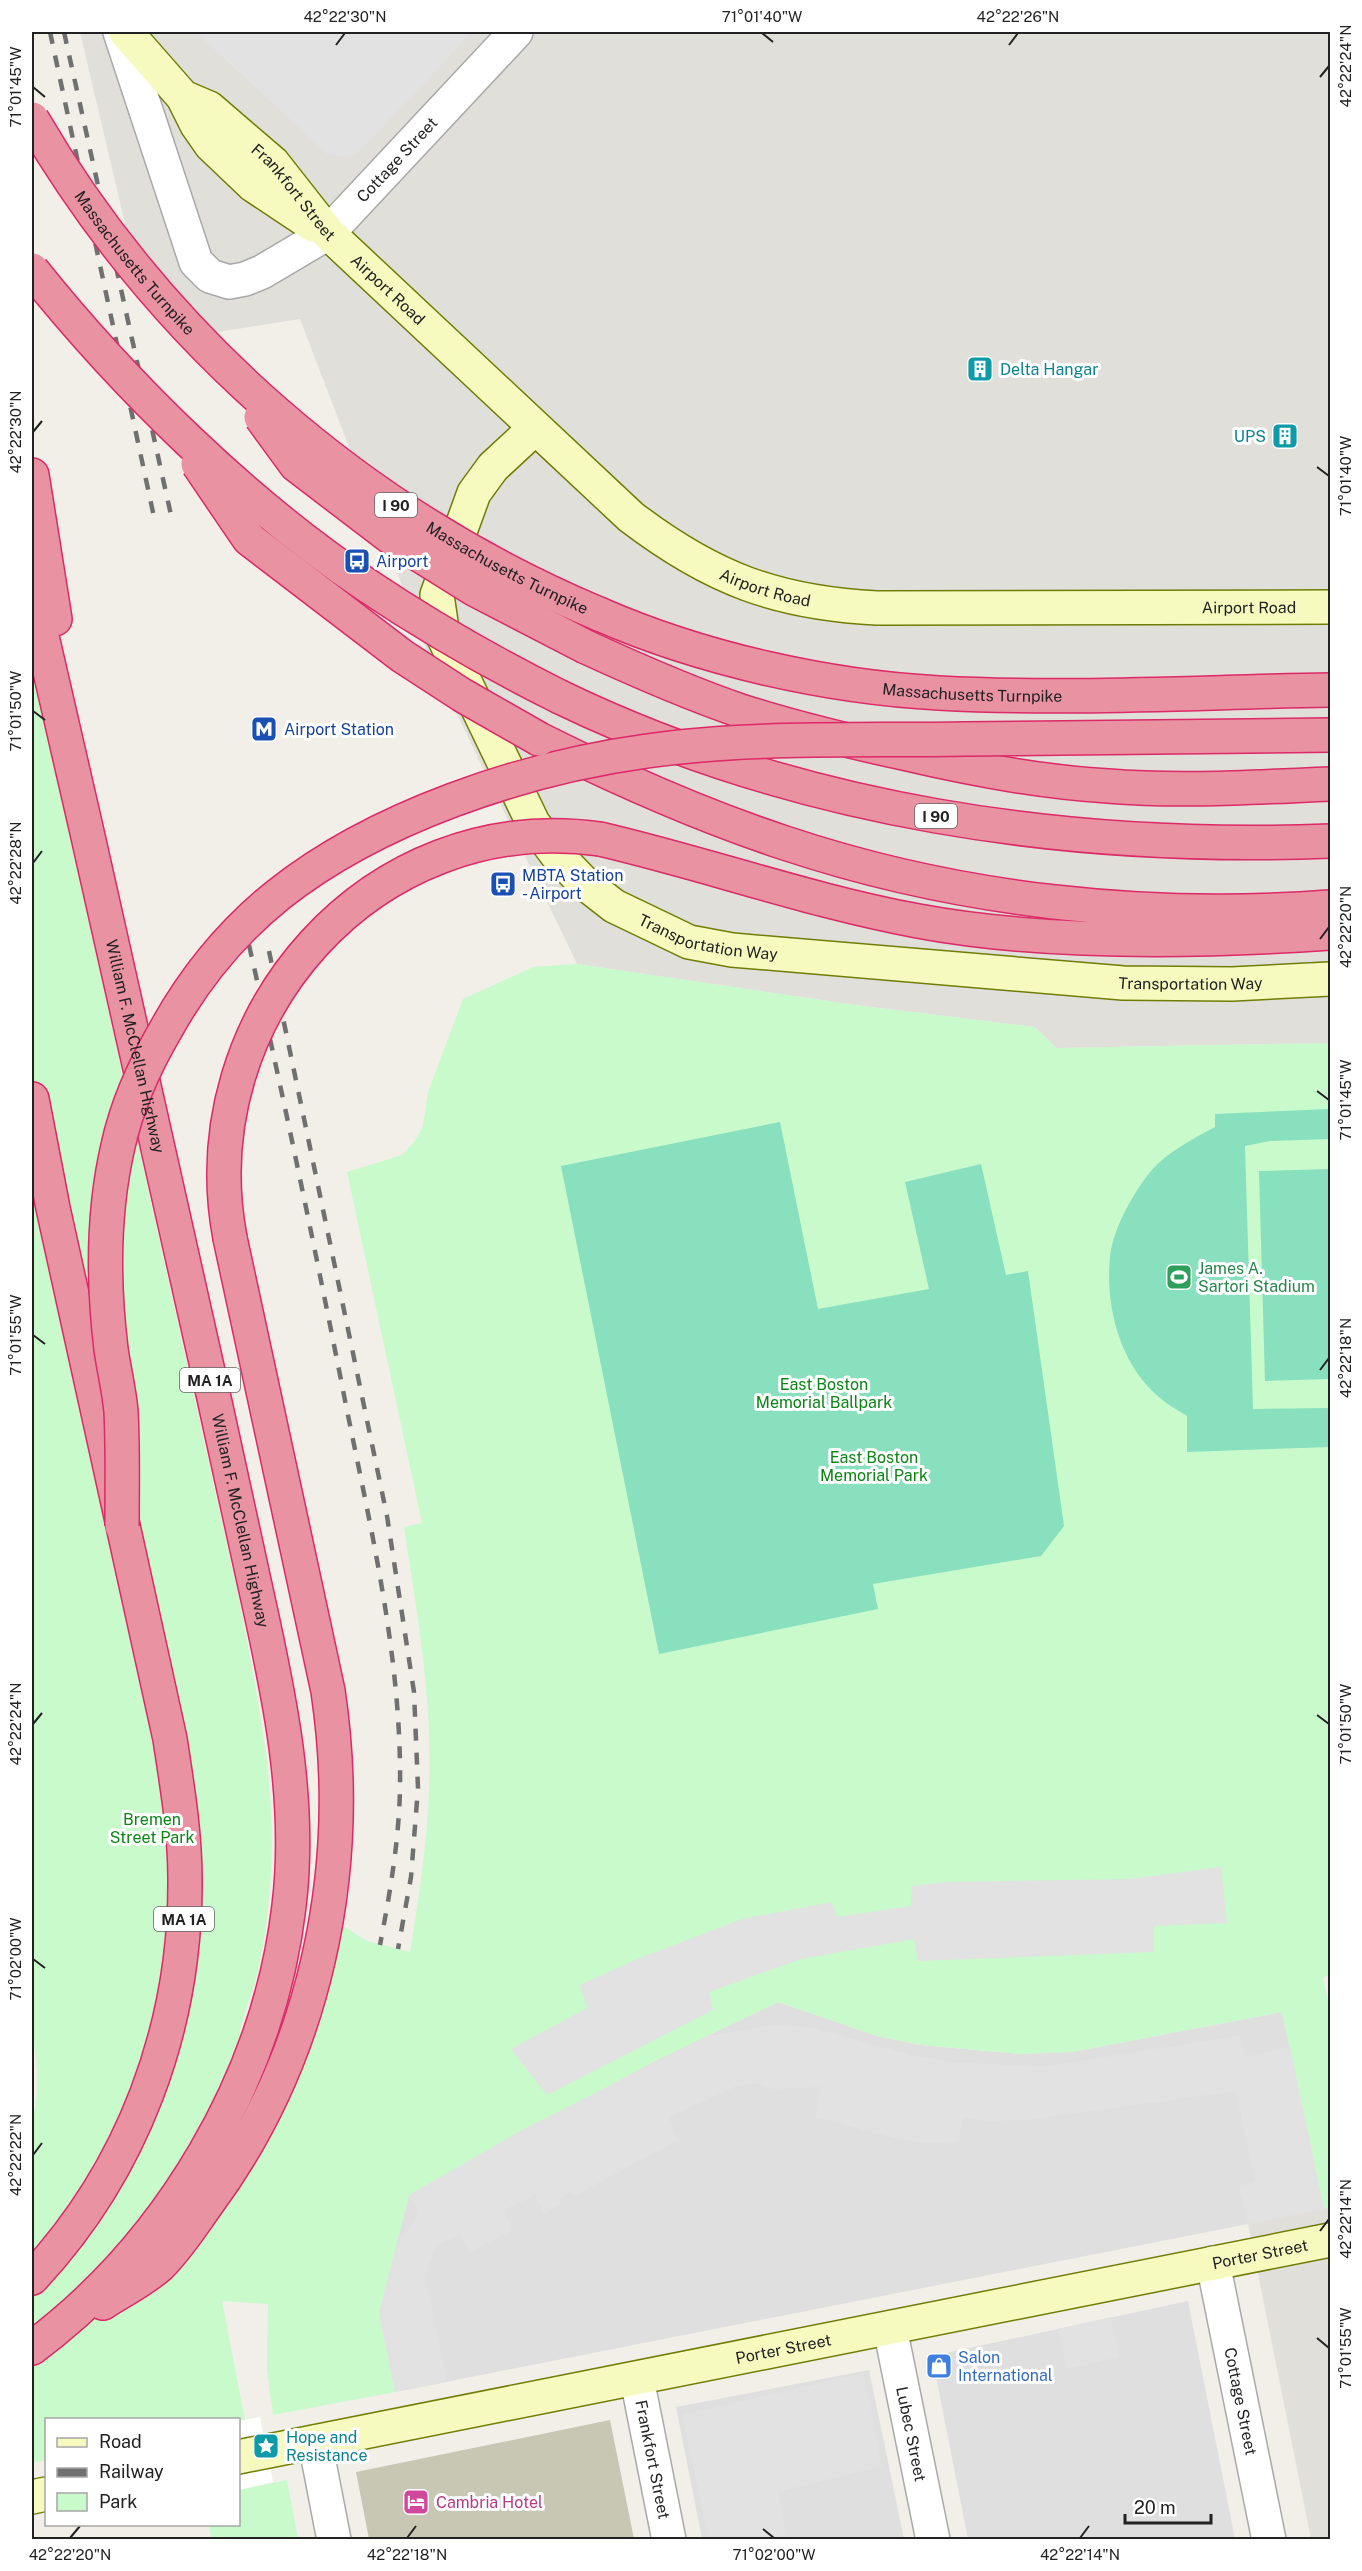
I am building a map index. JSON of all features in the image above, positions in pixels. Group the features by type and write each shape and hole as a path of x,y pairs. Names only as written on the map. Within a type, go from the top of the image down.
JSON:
{"highway":[{"name":"Massachusetts Turnpike","path":"32,119 70,179 129,260 160,298 219,359 315,446 401,509 493,564 599,614 666,639 753,664 846,683 898,690 1031,695 1330,690"},
{"name":"I 90","path":"32,270 93,342 167,418 282,521 366,585 452,639 560,697 628,728 694,753 821,791 927,814 1030,830 1138,840 1230,843 1330,841"},
{"path":"219,359 296,465 370,523 435,567 518,614 678,687 761,717 829,736 1028,778 1110,787 1205,788 1330,784"},
{"path":"167,418 249,539 402,657 539,739 635,786 739,827 841,860 940,883 1055,902 1155,910 1264,912 1330,907"},
{"path":"32,475 56,630 84,764 91,851"},
{"name":"William F. McClellan Highway","path":"32,593 154,1122 276,1687 285,1741 292,1818 292,1863 288,1913 277,1969 259,2031 236,2094 213,2139 168,2208 119,2268 75,2314 32,2349"},
{"path":"122,1526 121,1409 110,1336 106,1270 111,1191 124,1123 150,1058 172,1019 202,975 255,916 277,896 314,870 392,827 493,786 572,765 648,751 765,742 1330,735"},
{"path":"32,2349 158,2267 231,2171 261,2120 289,2058 310,1993 327,1920 334,1863 336,1803 331,1710 315,1619 230,1238 225,1207 224,1167 228,1122 236,1084 256,1031 277,992 310,948 366,898 412,869 446,854 482,843 520,837 565,836 600,840 868,911 937,924 1025,933 1121,938 1246,938 1330,933"},
{"name":"MA 1A","path":"32,1099 122,1526 168,1729 178,1790 185,1880 181,1958 167,2029 136,2122 112,2171 94,2201 68,2237 32,2278"}],"main road":[{"name":"Frankfort Street","path":"126,32 183,97 209,108 273,163 328,233"},
{"name":"Airport Road","path":"328,233 631,518 668,546 748,586 789,598 834,606 877,608 1330,608"},
{"name":"Transportation Way","path":"534,429 493,467 474,493 437,595 443,636 533,823 557,855 582,881 614,906 689,942 732,950 1123,983 1232,984 1330,979"},
{"name":"Porter Street","path":"253,2454 1330,2240"}],"street":[{"name":"Cottage Street","path":"120,32 196,262 210,276 229,282 262,272 328,233 516,32"},
{"name":"Cottage Street","path":"1213,2264 1269,2540"},
{"name":"Lubec Street","path":"890,2328 933,2540"},
{"name":"Frankfort Street","path":"637,2379 669,2540"},
{"path":"315,2442 334,2540"}],"shaded area":[{"path":"80,32 1330,32 1330,1043 1056,1048 1035,1027 855,1005 577,964 429,656 300,319 211,333 130,245"},
{"path":"196,32 472,32 359,152 347,157 327,154"},
{"path":"1221,1867 1227,1923 1154,1926 1154,1952 918,1961 914,1939 801,1959 709,1992 713,2010 547,2095 511,2049 587,2008 580,1985 635,1960 742,1919 832,1902 837,1917 911,1906 912,1886 946,1882 1130,1879"},
{"path":"778,2002 877,2036 921,2045 1021,2054 1072,2052 1282,2012 1324,2209 395,2392 379,2313 409,2195 653,2062"},
{"path":"774,2025 813,2028 914,2056 953,2062 1044,2067 1240,2035 1245,2057 1290,2047 1324,2209 1248,2224 1239,2186 1255,2182 1236,2091 1027,2120 986,2121 965,2118 962,2121 959,2141 931,2143 902,2140 815,2117 821,2087 773,2089 756,2083 739,2085 669,2117 678,2140 576,2195 570,2192 564,2195 560,2200 560,2205 544,2213 535,2195 504,2210 513,2230 470,2252 461,2234 436,2245 428,2266 426,2280 447,2382 395,2392 379,2313 397,2244 419,2213 409,2195 522,2130 708,2036"},
{"path":"1330,2207 1330,2539 1311,2539 1248,2224"},
{"path":"1188,2301 1235,2539 968,2539 932,2356"},
{"path":"1111,2317 1119,2357 1067,2369 1058,2329"},
{"path":"869,2370 904,2539 702,2539 676,2407"},
{"path":"864,2373 882,2466 778,2492 787,2539 709,2539 682,2415"},
{"path":"610,2420 634,2539 369,2539 356,2472"}],"green space":[{"name":"East Boston Memorial Park","path":"32,666 240,1603 261,1717 270,1792 271,1868 261,1959 240,2032 294,2047 316,2030 327,1997 343,1926 367,1941 410,1952 424,1851 430,1756 423,1657 404,1527 422,1523 347,1172 402,1155 415,1141 423,1126 428,1092 463,999 533,967 577,964 855,1005 1035,1027 1056,1048 1330,1043 1330,1975 1323,1977 1330,2010 1330,2207 1324,2208 1282,2012 1072,2052 1021,2054 921,2045 877,2036 778,2002 653,2062 409,2195 379,2313 395,2392 273,2415 267,2370 268,2304 222,2301 245,2420 240,2420 240,2418 45,2418 45,2460 32,2463 32,2121 37,2078 32,2035"},
{"name":"James A. Sartori Stadium","path":"1330,1109 1330,1139 1270,1141 1245,1146 1253,1409 1330,1408 1330,1447 1187,1452 1187,1416 1163,1401 1146,1385 1125,1352 1118,1334 1113,1315 1109,1276 1112,1246 1120,1223 1137,1190 1157,1164 1189,1141 1215,1127 1215,1114"},
{"name":"East Boston Memorial Ballpark","path":"780,1122 818,1309 929,1289 905,1182 981,1164 1006,1275 1028,1271 1064,1526 1041,1556 873,1584 878,1609 659,1654 561,1166"},
{"path":"1330,1169 1330,1379 1265,1381 1259,1171"},
{"path":"287,2480 298,2539 211,2539 209,2526 240,2526 240,2490"}],"pier":[{"path":"260,2417 273,2482 240,2490 240,2421"}],"railway":[{"path":"50,32 154,517"},
{"path":"64,32 173,524"},
{"path":"249,945 319,1271 372,1532 389,1634 399,1736 400,1788 398,1828 380,1945"},
{"path":"269,951 387,1516 414,1692 418,1788 411,1877 398,1949"}],"place":[{"name":"Delta Hangar","path":"980,369"},
{"name":"UPS","path":"1285,436"},
{"name":"Airport","path":"357,561"},
{"name":"Airport Station","path":"264,729"},
{"name":"MBTA Station - Airport","path":"503,884"},
{"name":"James A. Sartori Stadium","path":"1179,1277"},
{"name":"Salon International","path":"939,2366"},
{"name":"Hope and Resistance","path":"266,2446"},
{"name":"Cambria Hotel","path":"416,2502"}],"park label":[{"name":"Bremen Street Park","path":"152,1828"}]}
